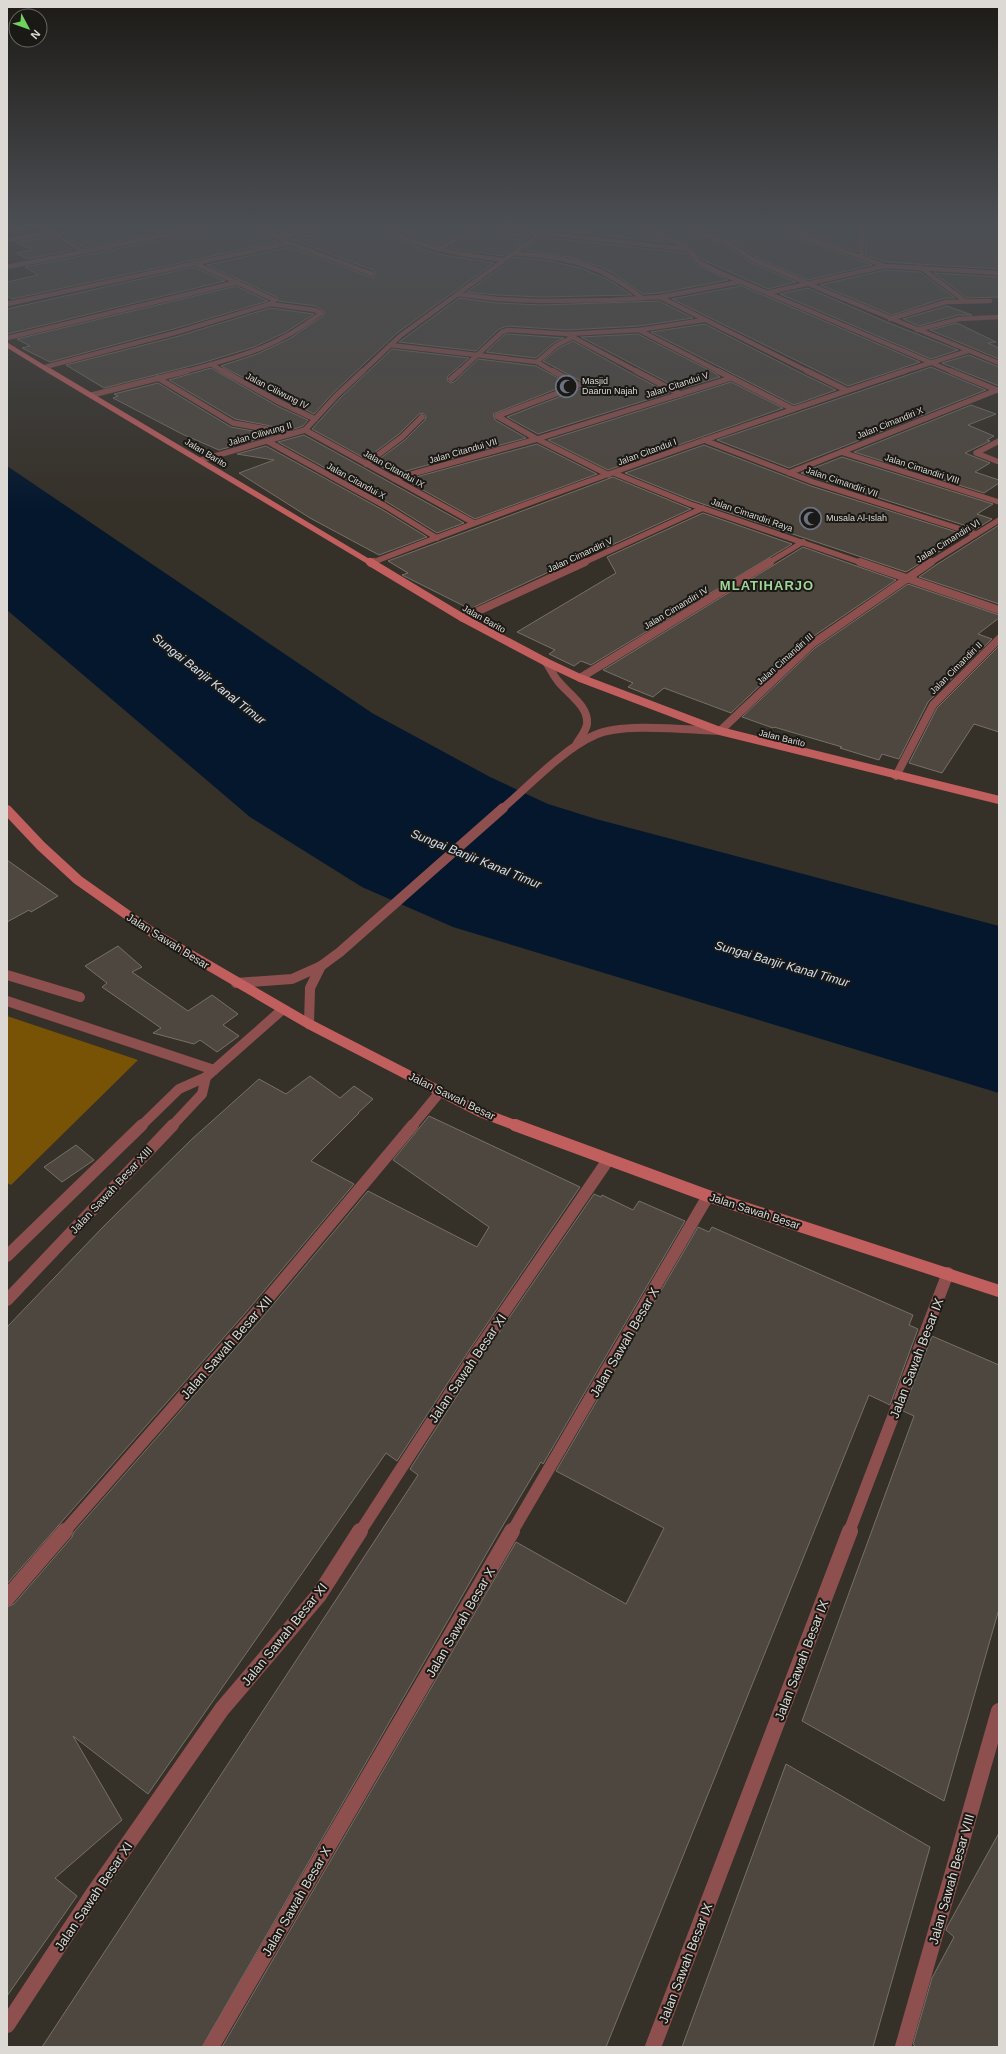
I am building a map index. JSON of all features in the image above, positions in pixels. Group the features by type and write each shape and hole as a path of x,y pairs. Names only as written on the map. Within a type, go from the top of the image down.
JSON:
{"street":[{"path":"7,338 90,318"},
{"path":"45,367 178,332 224,318"},
{"path":"92,395 247,355 298,331 315,318"},
{"name":"Jalan Ciliwung II","path":"201,460 305,430 390,345 425,318"},
{"path":"700,318 846,390"},
{"path":"827,318 998,390"},
{"path":"917,330 959,319 982,318"},
{"path":"890,319 965,351 999,363"},
{"path":"451,379 502,332 510,329 567,334 639,330 704,320"},
{"path":"639,330 793,409"},
{"path":"567,334 680,394"},
{"path":"390,345 537,362 557,345 573,337"},
{"name":"Jalan Barito","path":"7,345 463,618 546,662 580,678 720,731 896,776 999,800"},
{"name":"Jalan Citandui I","path":"371,563 474,523 704,440 846,390 965,351"},
{"name":"Jalan Cimandiri Raya","path":"537,362 580,386 498,414 498,416 536,439 611,474 704,508 999,610"},
{"name":"Jalan Ciliwung IV","path":"212,364 282,403 315,419"},
{"path":"158,378 233,423 293,433"},
{"name":"Jalan Citandui V","path":"536,439 731,378"},
{"name":"Jalan Cimandiri X","path":"789,473 998,390"},
{"path":"366,464 402,437 422,417"},
{"name":"Jalan Citandui IX","path":"305,430 474,523"},
{"name":"Jalan Citandui VII","path":"394,479 536,439"},
{"name":"Jalan Cimandiri VII","path":"704,440 789,473 976,534"},
{"name":"Jalan Citandui X","path":"267,441 390,509 437,538"},
{"path":"999,441 976,453 980,456 999,462"},
{"name":"Jalan Cimandiri VIII","path":"841,452 999,502"},
{"name":"Jalan Cimandiri V","path":"463,618 704,508"},
{"name":"Jalan Cimandiri VI","path":"906,578 999,520"},
{"name":"Jalan Cimandiri IV","path":"580,678 803,542"},
{"name":"Jalan Cimandiri III","path":"720,731 812,644 906,578"},
{"name":"Jalan Cimandiri II","path":"896,776 933,705 999,639"},
{"path":"546,662 559,681 580,701 588,720 585,733 572,749"},
{"path":"236,983 292,979 321,966 340,952 572,749 596,734 625,728 720,731"},
{"name":"Jalan Sawah Besar","path":"7,810 41,846 78,880 153,933 236,983 309,1024 480,1112 708,1196 948,1273 999,1291"},
{"path":"309,1024 310,988 321,966"},
{"path":"7,975 80,997"},
{"path":"7,1001 210,1073"},
{"name":"Jalan Sawah Besar XIII","path":"7,1256 179,1089 210,1073 283,1009"},
{"name":"Jalan Sawah Besar XIII","path":"7,1300 202,1094 210,1073"},
{"name":"Jalan Sawah Besar XII","path":"7,1598 254,1315 440,1092"},
{"name":"Jalan Sawah Besar XI","path":"7,2024 95,1892 222,1709 319,1595 474,1356 608,1160"},
{"name":"Jalan Sawah Besar X","path":"211,2047 708,1196"},
{"name":"Jalan Sawah Besar IX","path":"653,2047 948,1273"},
{"name":"Jalan Sawah Besar VIII","path":"903,2047 999,1711"}],"shaded area":[{"path":"7,1016 138,1060 11,1185 7,1183"}],"water":[{"name":"Sungai Banjir Kanal Timur","path":"7,466 372,713 490,777 548,804 596,819 999,926 999,1093 453,927 362,887 250,817 7,610"}],"building":[{"path":"7,318 73,318 7,334"},
{"path":"104,318 211,318 50,362 22,348 30,346 17,339"},
{"path":"238,318 308,318 286,332 254,347 202,363 104,388 66,365 179,336"},
{"path":"320,318 418,318 397,333 334,392 314,414 221,366 257,354 289,339"},
{"path":"432,318 693,318 639,326 567,330 507,326 499,329 476,351 399,342"},
{"path":"710,318 817,318 920,362 848,386"},
{"path":"835,318 877,318 958,350 931,359"},
{"path":"907,318 948,318 919,326 903,319"},
{"path":"957,323 996,342 988,343 999,348 999,359 930,330"},
{"path":"705,324 836,390 794,405 651,332"},
{"path":"638,334 715,373 720,377 680,389 581,337"},
{"path":"504,335 564,338 555,342 536,358 486,352"},
{"path":"573,341 669,393 538,434 507,417 582,388 583,385 581,381 543,361 559,348"},
{"path":"392,349 469,358 448,376 447,380 450,383 454,382 478,359 536,366 569,384 493,414 495,420 526,438 395,474 374,463 405,440 425,420 426,416 423,413 419,414 399,434 366,459 312,429 340,398"},
{"path":"969,355 999,367 999,386 942,363"},
{"path":"931,367 986,390 789,468 717,440"},
{"path":"211,368 279,407 308,420 303,426 291,430 235,419 169,380"},
{"path":"731,382 783,408 608,470 548,440"},
{"path":"158,383 231,427 274,435 219,450 182,434 113,398 118,396 114,394"},
{"path":"971,405 996,414 968,425 994,436 987,440 990,441 965,453 990,463 975,472 999,480 999,483 984,493 854,452"},
{"path":"304,435 464,523 437,533 387,502 278,442"},
{"path":"537,444 597,474 475,519 405,480"},
{"path":"704,445 811,486 966,535 906,572 691,500 625,473"},
{"path":"266,446 383,510 427,537 379,555 310,518 239,473 274,460 237,454"},
{"path":"842,457 993,504 977,514 992,519 976,529 801,473"},
{"path":"613,477 691,509 603,549 602,547 470,609 402,575 408,573 388,561"},
{"path":"703,513 792,544 591,665 581,661 574,666 549,654 555,650 517,632 616,573 607,557"},
{"path":"999,525 999,604 919,577 936,565"},
{"path":"803,547 896,580 808,640 731,713 664,688 653,697 628,687 633,683 603,670"},
{"path":"908,584 999,615 999,618 978,634 992,639 928,702 899,759 882,754 879,760 840,748 842,747 774,727 773,728 742,717 815,648"},
{"path":"999,646 999,732 974,724 942,773 909,763 937,708"},
{"path":"7,860 58,896 31,912 29,910 7,922"},
{"path":"118,946 142,967 132,972 188,1011 212,995 238,1014 223,1025 239,1036 217,1052 200,1040 194,1044 153,1033 161,1028 102,987 107,983 85,966"},
{"path":"310,1076 340,1098 354,1086 373,1099 311,1161 354,1184 248,1310 7,1584 7,1327 103,1227 192,1139 259,1079 286,1094"},
{"path":"429,1116 580,1187 468,1352 397,1461 386,1453 148,1794 73,1736 122,1820 55,1878 77,1896 7,1996 7,1607 14,1604 72,1537 74,1532 260,1320 368,1191 477,1247 489,1227 393,1160"},
{"path":"76,1145 94,1160 62,1182 44,1167"},
{"path":"594,1194 601,1197 602,1195 633,1210 639,1201 685,1221 543,1464 541,1462 499,1532 202,2047 42,2047 418,1475 410,1469 480,1360"},
{"path":"698,1227 709,1232 712,1227 913,1315 909,1325 918,1329 890,1405 869,1395 606,2047 222,2047 516,1542 626,1604 664,1528 556,1471"},
{"path":"932,1336 999,1365 999,1609 944,1801 802,1721 914,1416 903,1411"},
{"path":"786,1764 930,1847 873,2047 682,2047"},
{"path":"999,1833 999,2047 916,2047 913,2044 932,1978 954,1937 946,1930 947,1927"}],"place":[{"name":"Masjid Daarun Najah","path":"566,386"},
{"name":"Musala Al-Islah","path":"810,518"}],"district":[{"name":"MLATIHARJO","path":"767,585"}]}
